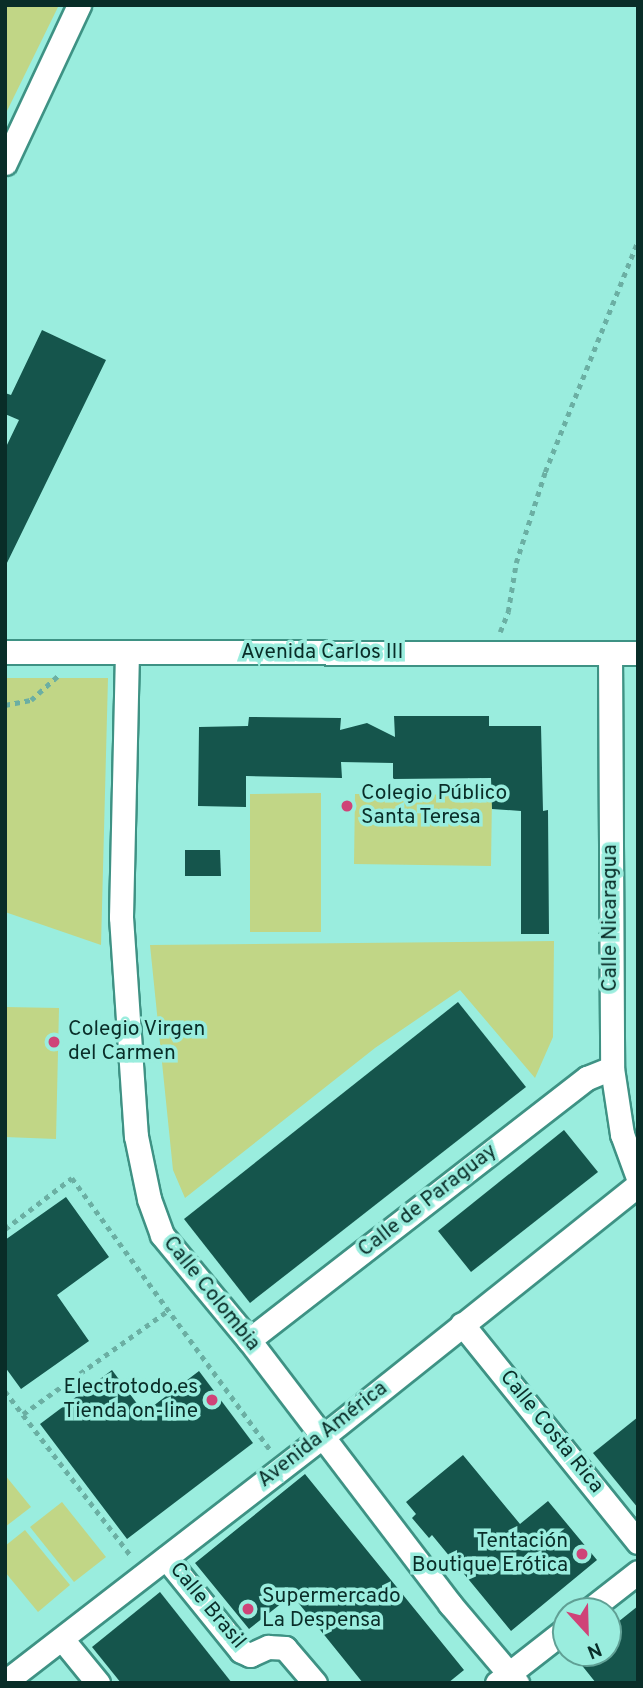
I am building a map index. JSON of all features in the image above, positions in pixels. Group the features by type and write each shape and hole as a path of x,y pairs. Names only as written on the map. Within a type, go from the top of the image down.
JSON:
{"street":[{"path":"5,163 79,5"},
{"name":"Avenida Carlos III","path":"5,652 638,653"},
{"name":"Calle Colombia","path":"127,652 121,917 136,1136 149,1199 162,1235 249,1340 321,1438 508,1679"},
{"name":"Calle Nicaragua","path":"610,653 612,1068 622,1134 638,1178"},
{"name":"Calle de Paraguay","path":"249,1340 587,1078 612,1068"},
{"name":"Avenida América","path":"5,1682 321,1438 638,1185"},
{"name":"Calle Costa Rica","path":"463,1324 638,1542"},
{"name":"Calle Brasil","path":"166,1558 241,1651 250,1655 268,1647 285,1648 315,1683"},
{"path":"606,1597 638,1572"},
{"path":"62,1639 98,1683"},
{"path":"508,1679 552,1641"}],"path":[{"path":"501,654 500,632 508,612 516,563 545,472 638,241"},
{"path":"5,705 31,700 60,677 62,652"},
{"path":"5,1228 72,1178 283,1466"},
{"path":"23,1414 169,1310"},
{"path":"5,1391 145,1575"}],"green space":[{"path":"5,5 59,5 5,115"},
{"path":"5,678 108,678 101,945 5,912"},
{"path":"321,793 321,932 250,932 250,794"},
{"path":"355,794 492,795 491,866 354,864"},
{"path":"554,941 553,1037 535,1078 460,990 375,1048 185,1198 173,1170 150,945"},
{"path":"5,1007 59,1008 56,1139 5,1137"},
{"path":"5,1475 31,1507 5,1527"},
{"path":"62,1502 106,1557 74,1582 30,1527"},
{"path":"25,1530 70,1585 38,1612 5,1572 5,1546"}],"building":[{"path":"42,330 106,360 5,567 5,449 19,420 5,414 5,393 11,395"},
{"path":"394,716 489,716 489,726 541,726 543,811 548,810 549,934 521,934 521,811 492,809 491,778 393,779 393,763 341,762 342,778 246,776 246,807 198,806 199,727 248,726 249,717 341,718 340,730 367,723 395,737"},
{"path":"185,850 220,850 221,876 185,876"},
{"path":"458,1002 526,1087 250,1303 184,1219"},
{"path":"564,1130 598,1172 471,1272 438,1231"},
{"path":"66,1197 109,1257 57,1295 89,1341 21,1389 5,1367 5,1240"},
{"path":"112,1370 144,1413 199,1371 253,1443 127,1539 40,1424"},
{"path":"638,1417 638,1508 593,1453"},
{"path":"463,1455 520,1524 548,1501 597,1560 511,1631 432,1535 429,1538 412,1518 416,1514 406,1502"},
{"path":"305,1474 464,1670 448,1683 363,1683 292,1595 249,1629 195,1563"},
{"path":"160,1592 232,1683 121,1683 92,1647"},
{"path":"638,1606 638,1683 596,1683 583,1667 622,1667 622,1619"}],"place":[{"name":"Colegio Público Santa Teresa","path":"347,806"},
{"name":"Colegio Virgen del Carmen","path":"54,1042"},
{"name":"Electrotodo.es Tienda on-line","path":"212,1400"},
{"name":"Tentación Boutique Erótica","path":"582,1554"},
{"name":"Supermercado La Despensa","path":"248,1609"}]}
